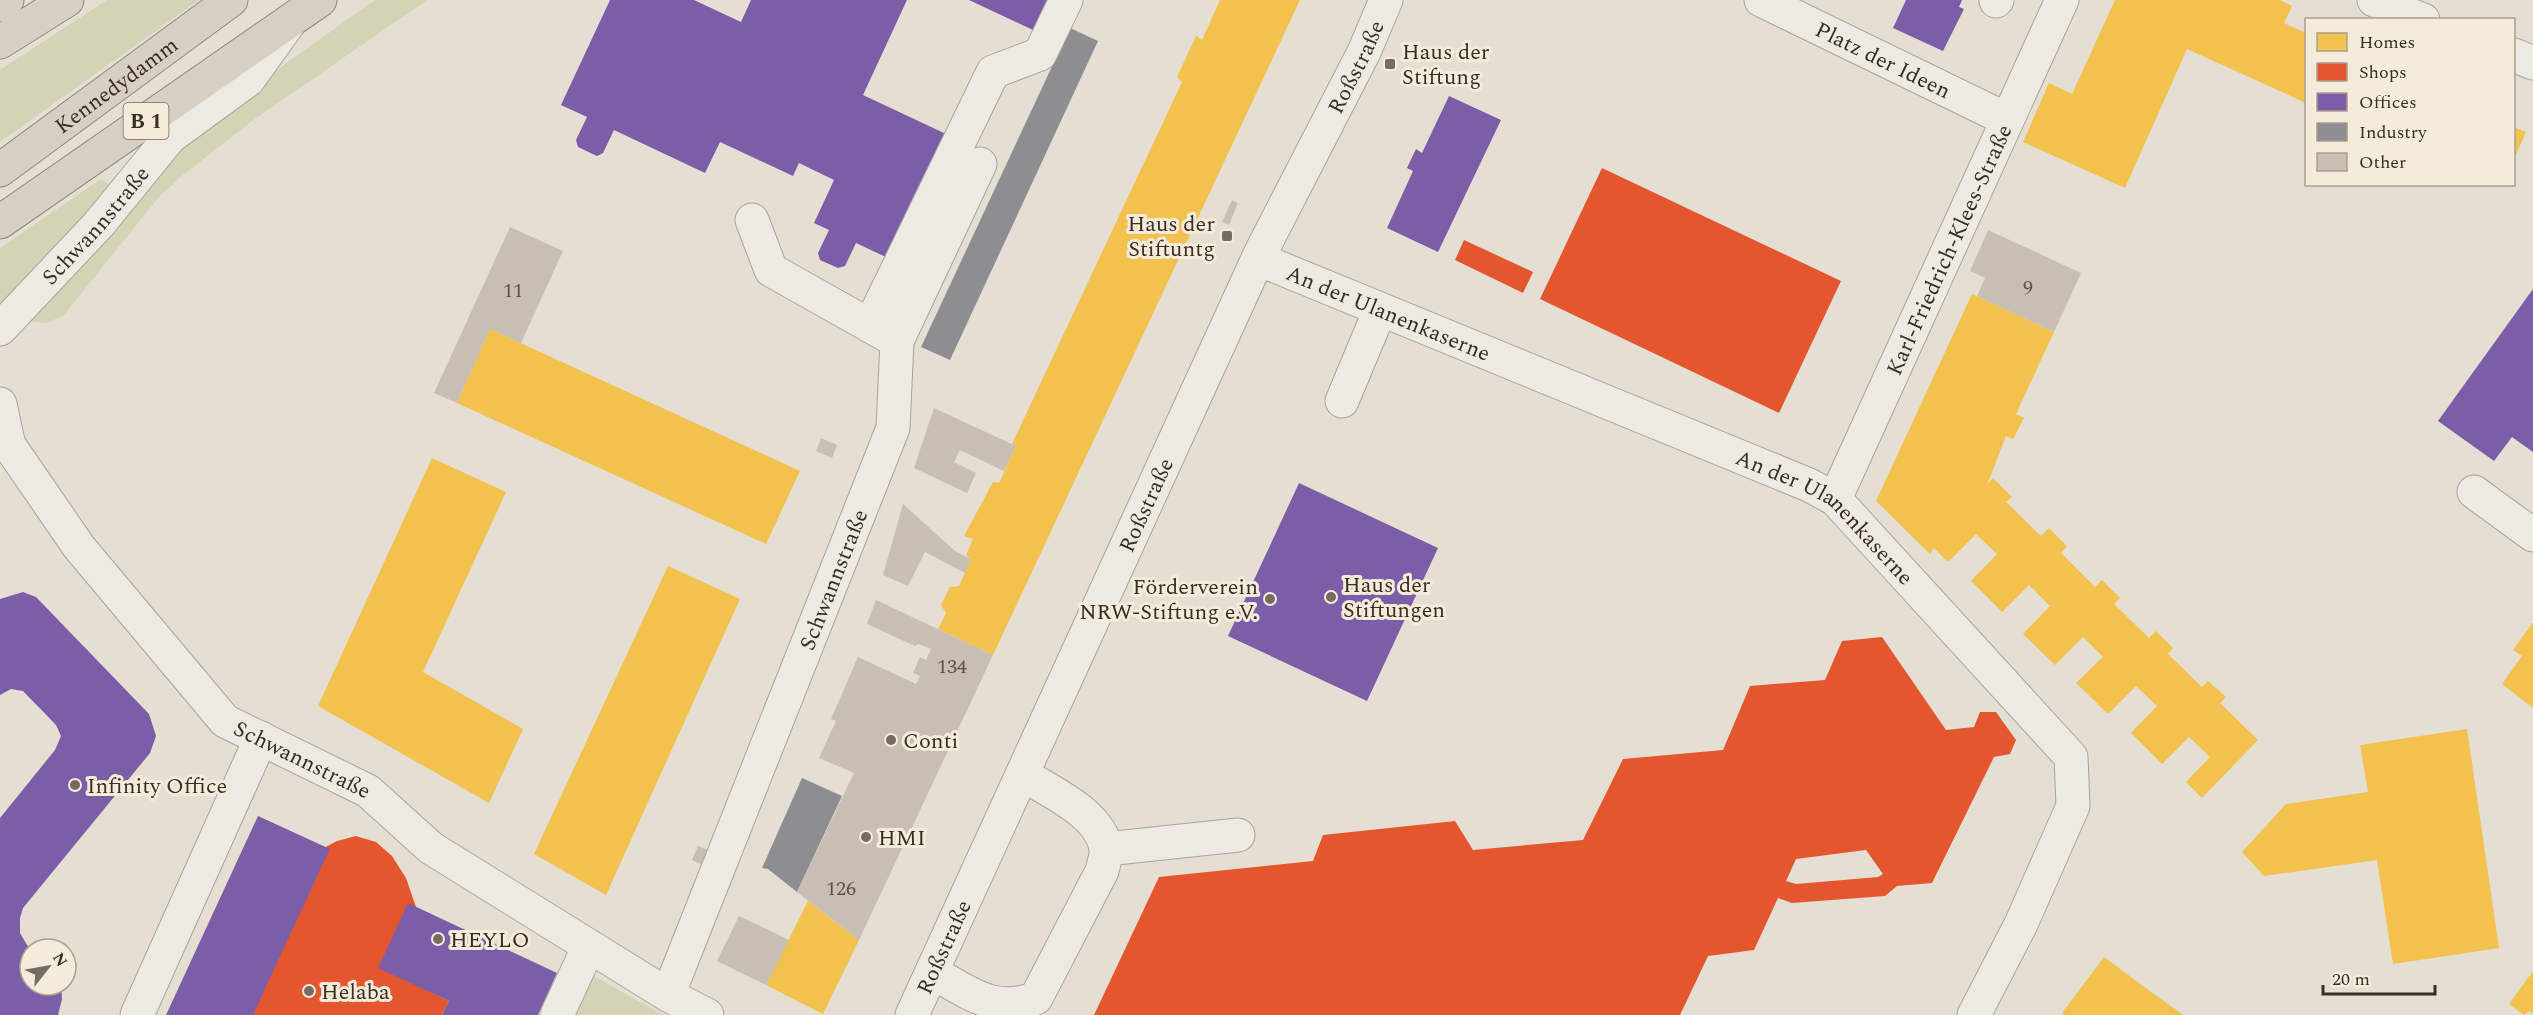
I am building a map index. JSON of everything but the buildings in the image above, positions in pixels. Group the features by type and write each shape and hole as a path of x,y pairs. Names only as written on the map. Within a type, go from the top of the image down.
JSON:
{"highway":[{"path":"0,5 7,0"},
{"path":"0,42 67,0"},
{"name":"Kennedydamm","path":"0,170 231,0"},
{"name":"Kennedydamm","path":"0,222 320,0"}],"street":[{"path":"884,334 993,72 1040,54 1066,0"},
{"name":"Roßstraße","path":"912,1015 1024,775 1258,259 1364,52 1386,0"},
{"name":"Platz der Ideen","path":"1761,0 2006,119"},
{"name":"Karl-Friedrich-Klees-Straße","path":"1835,499 2062,0"},
{"path":"2374,0 2418,18"},
{"name":"Schwannstraße","path":"0,330 99,224 170,136 248,80 291,20"},
{"path":"884,334 980,164"},
{"path":"752,220 771,270 884,334"},
{"name":"An der Ulanenkaserne","path":"1258,259 1809,485 1835,499 2071,757 2073,806 2020,924 1974,1015"},
{"path":"1342,401 1380,310"},
{"name":"Schwannstraße","path":"668,995 893,428 884,334"},
{"name":"Schwannstraße","path":"0,404 5,439 79,547 225,721 368,791 430,848 668,995 706,1015"},
{"path":"2474,492 2533,535"},
{"path":"137,1015 261,738"},
{"path":"932,972 991,1005 1020,1006 1036,998 1102,871 1106,849 1097,828 1078,810 1024,775"},
{"path":"1106,849 1238,835"},
{"path":"557,1015 589,946"}],"green space":[{"path":"107,0 199,0 0,142 0,70"},
{"path":"375,0 427,0 252,121 183,175 158,198 64,315 47,323 23,321 155,170 222,109"},
{"path":"103,180 112,187 0,309 0,248 98,181"},
{"path":"592,975 663,1015 573,1015"}],"place":[{"name":"Haus der Stiftung","path":"1390,64"},
{"name":"Haus der Stiftuntg","path":"1227,236"},
{"name":"Haus der Stiftungen","path":"1331,597"},
{"name":"Förderverein NRW-Stiftung e.V.","path":"1270,599"},
{"name":"Conti","path":"891,740"},
{"name":"Infinity Office","path":"75,785"},
{"name":"HMI","path":"866,837"},
{"name":"HEYLO","path":"438,939"},
{"name":"Helaba","path":"309,991"}]}
